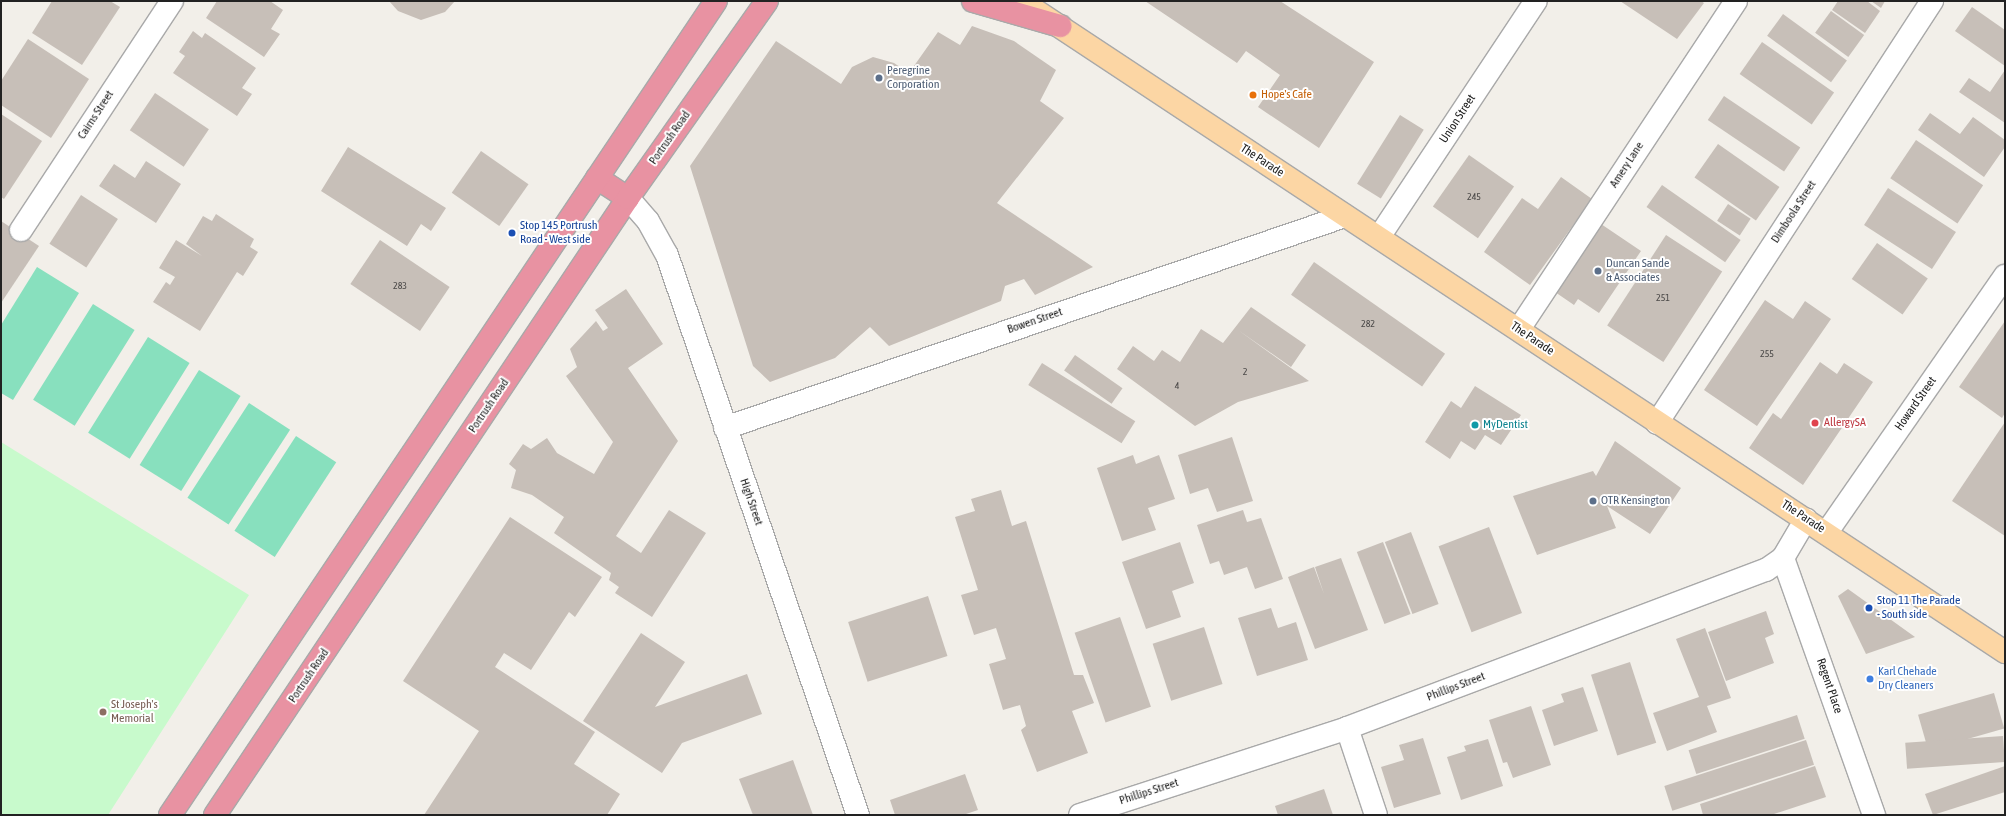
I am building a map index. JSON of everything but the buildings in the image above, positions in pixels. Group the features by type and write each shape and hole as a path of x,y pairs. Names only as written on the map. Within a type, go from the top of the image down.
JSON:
{"highway":[{"path":"170,815 716,1"},
{"name":"Portrush Road","path":"215,815 628,198 767,1"},
{"path":"973,1 1060,26"},
{"path":"597,178 628,198"}],"main road":[{"name":"The Parade","path":"996,1 1060,26"},
{"name":"The Parade","path":"1021,1 1379,237 1657,423 1827,532 2005,652"}],"street":[{"name":"Cairns Street","path":"21,230 172,1"},
{"name":"Union Street","path":"1379,237 1536,1"},
{"name":"Amery Lane","path":"1519,330 1736,1"},
{"name":"Dimboola Street","path":"1657,423 1932,1"},
{"name":"High Street","path":"628,198 648,221 667,255 858,815"},
{"name":"Bowen Street","path":"725,428 1345,216"},
{"name":"Howard Street","path":"1827,532 2005,276"},
{"name":"Phillips Street","path":"1080,815 1347,728 1766,570 1783,558 1806,519"},
{"name":"Regent Place","path":"1783,558 1874,815"},
{"path":"1347,728 1376,815"}],"green space":[{"path":"37,267 79,293 13,400 1,393 1,325"},
{"path":"93,304 135,330 75,426 33,400"},
{"path":"148,337 190,363 130,459 88,433"},
{"path":"199,370 241,396 181,491 140,465"},
{"path":"249,403 290,430 229,524 187,498"},
{"path":"296,436 336,462 275,557 234,531"},
{"name":"St Joseph's Memorial","path":"1,442 249,595 108,815 1,815"}],"place":[{"name":"Peregrine Corporation","path":"879,78"},
{"name":"Hope's Cafe","path":"1253,95"},
{"name":"Stop 145 Portrush Road - West side","path":"512,233"},
{"name":"Duncan Sande & Associates","path":"1598,271"},
{"name":"AllergySA","path":"1815,423"},
{"name":"MyDentist","path":"1475,425"},
{"name":"OTR Kensington","path":"1593,501"},
{"name":"Stop 11 The Parade - South side","path":"1869,608"},
{"name":"Karl Chehade Dry Cleaners","path":"1870,679"},
{"name":"St Joseph's Memorial","path":"103,712"}]}
